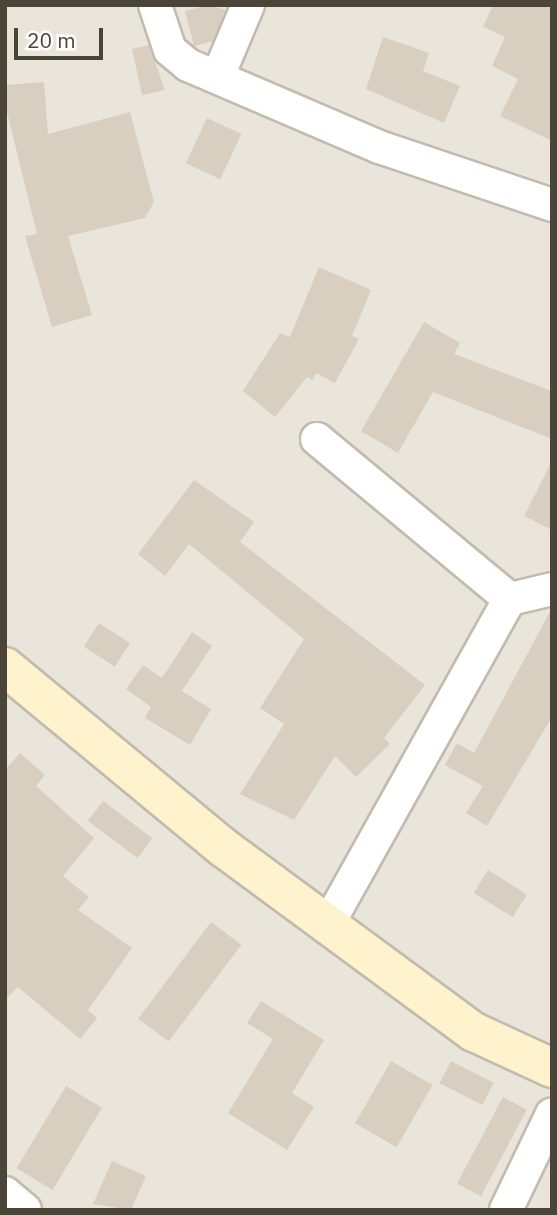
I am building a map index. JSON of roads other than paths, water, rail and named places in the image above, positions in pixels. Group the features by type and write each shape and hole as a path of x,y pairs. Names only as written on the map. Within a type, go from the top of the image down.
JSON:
{"street":[{"path":"155,5 170,50 218,76 379,147 552,205"},
{"path":"218,76 248,5"},
{"path":"317,439 510,599"},
{"path":"328,924 510,599 552,589"},
{"path":"5,667 224,848 474,1032 552,1068"},
{"path":"506,1210 552,1114"},
{"path":"5,1193 25,1210"}]}
